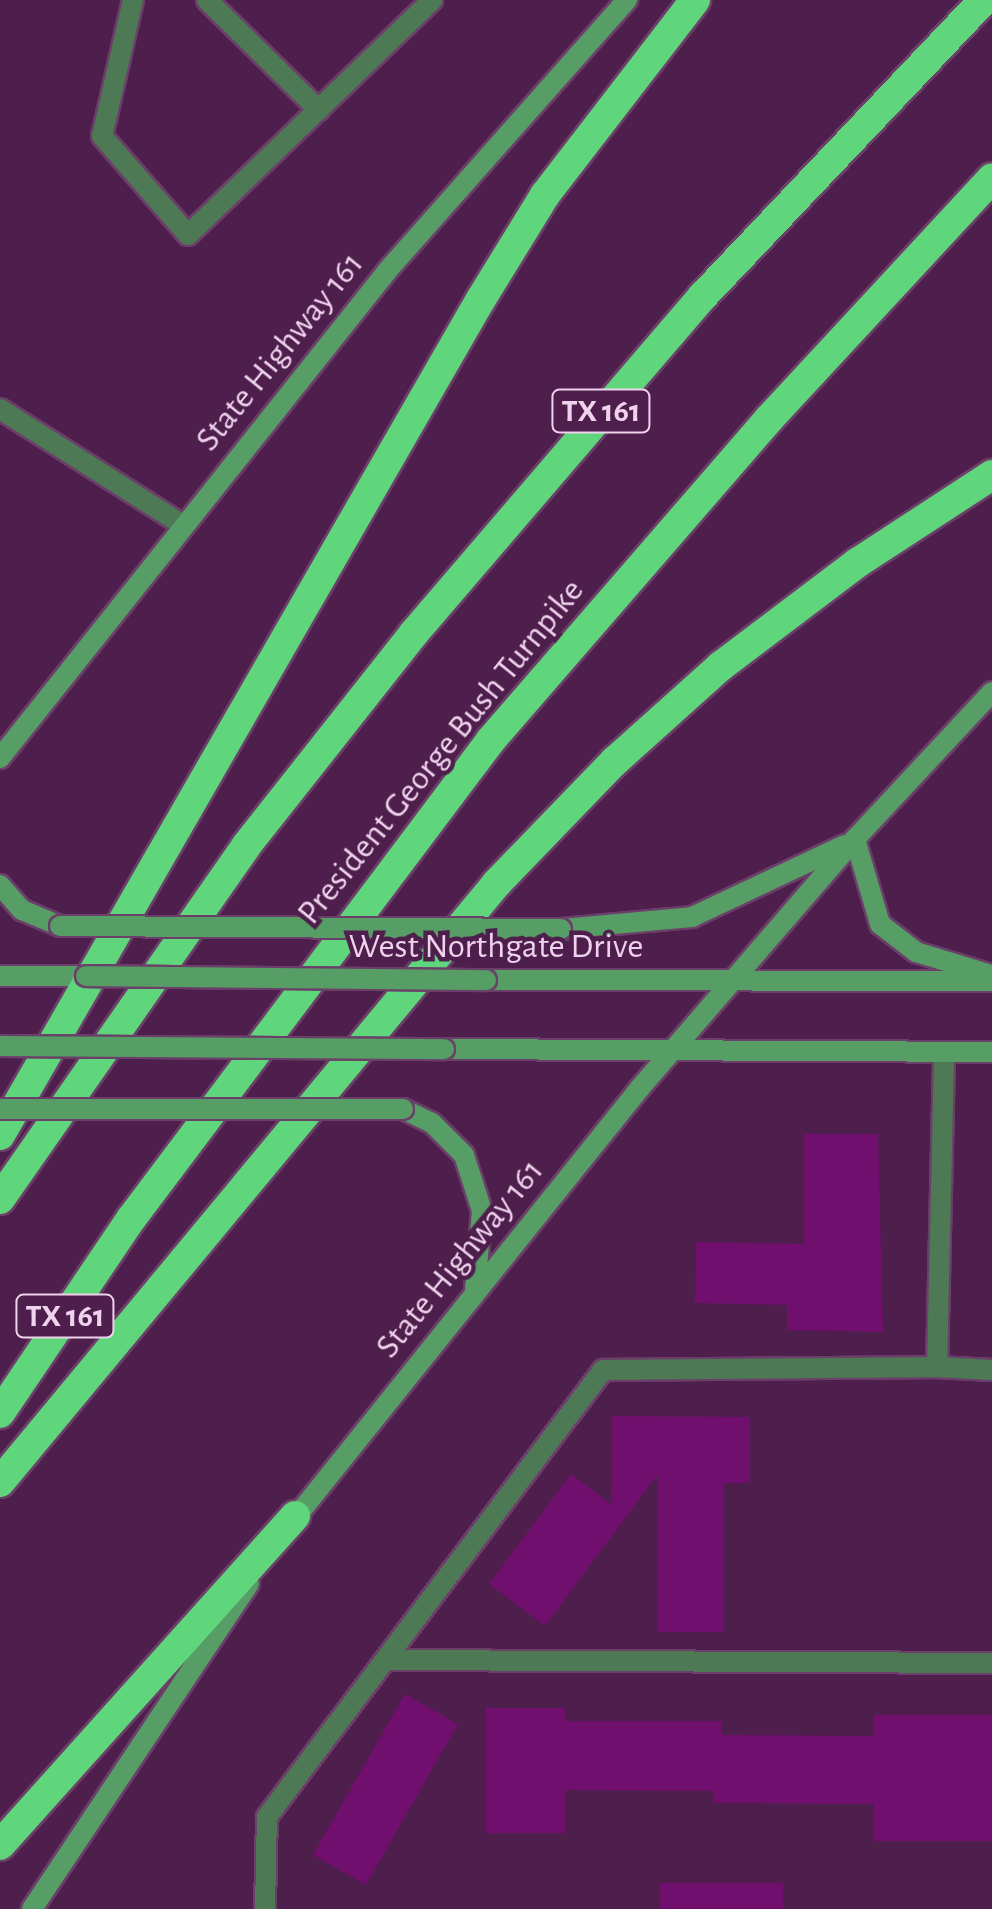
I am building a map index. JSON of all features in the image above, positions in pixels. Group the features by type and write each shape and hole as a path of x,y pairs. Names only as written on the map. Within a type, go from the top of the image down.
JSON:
{"highway":[{"path":"0,1135 481,299 545,195 694,0"},
{"name":"TX 161","path":"0,1199 246,846 426,618 703,296 984,0"},
{"name":"President George Bush Turnpike","path":"0,1413 130,1219 492,740 769,418 992,178"},
{"path":"0,1482 498,883 615,761 752,644 992,475"},
{"path":"0,1845 295,1516"}],"main road":[{"name":"State Highway 161","path":"2,760 183,525 388,270 627,0"},
{"name":"State Highway 161","path":"32,1909 295,1516 673,1050 737,982 854,839 992,692"},
{"path":"0,885 22,910 60,926 561,929 692,917 854,839 880,924 916,952 992,978"},
{"name":"West Northgate Drive","path":"8,976 737,982 992,978"},
{"path":"0,1046 992,1052"},
{"path":"0,1109 403,1109 432,1123 464,1155 482,1210 474,1291"}],"lane":[{"path":"133,0 102,136 188,234 432,0"},
{"path":"207,0 318,110"},
{"path":"0,409 183,525"},
{"path":"937,1368 944,1052"},
{"path":"265,1909 267,1817 603,1370 992,1370"},
{"path":"385,1660 992,1663"}],"building":[{"path":"804,1134 878,1134 883,1332 787,1330 787,1305 695,1303 696,1242 804,1244"},
{"path":"612,1416 750,1417 750,1483 724,1483 724,1632 657,1632 657,1475 545,1626 489,1584 571,1474 611,1504"},
{"path":"405,1694 458,1724 366,1885 313,1855"},
{"path":"486,1708 565,1708 565,1721 721,1721 721,1735 874,1736 874,1715 992,1715 992,1841 874,1841 874,1804 713,1803 713,1791 565,1790 565,1833 486,1833"},
{"path":"660,1883 783,1883 783,1909 660,1909"}]}
